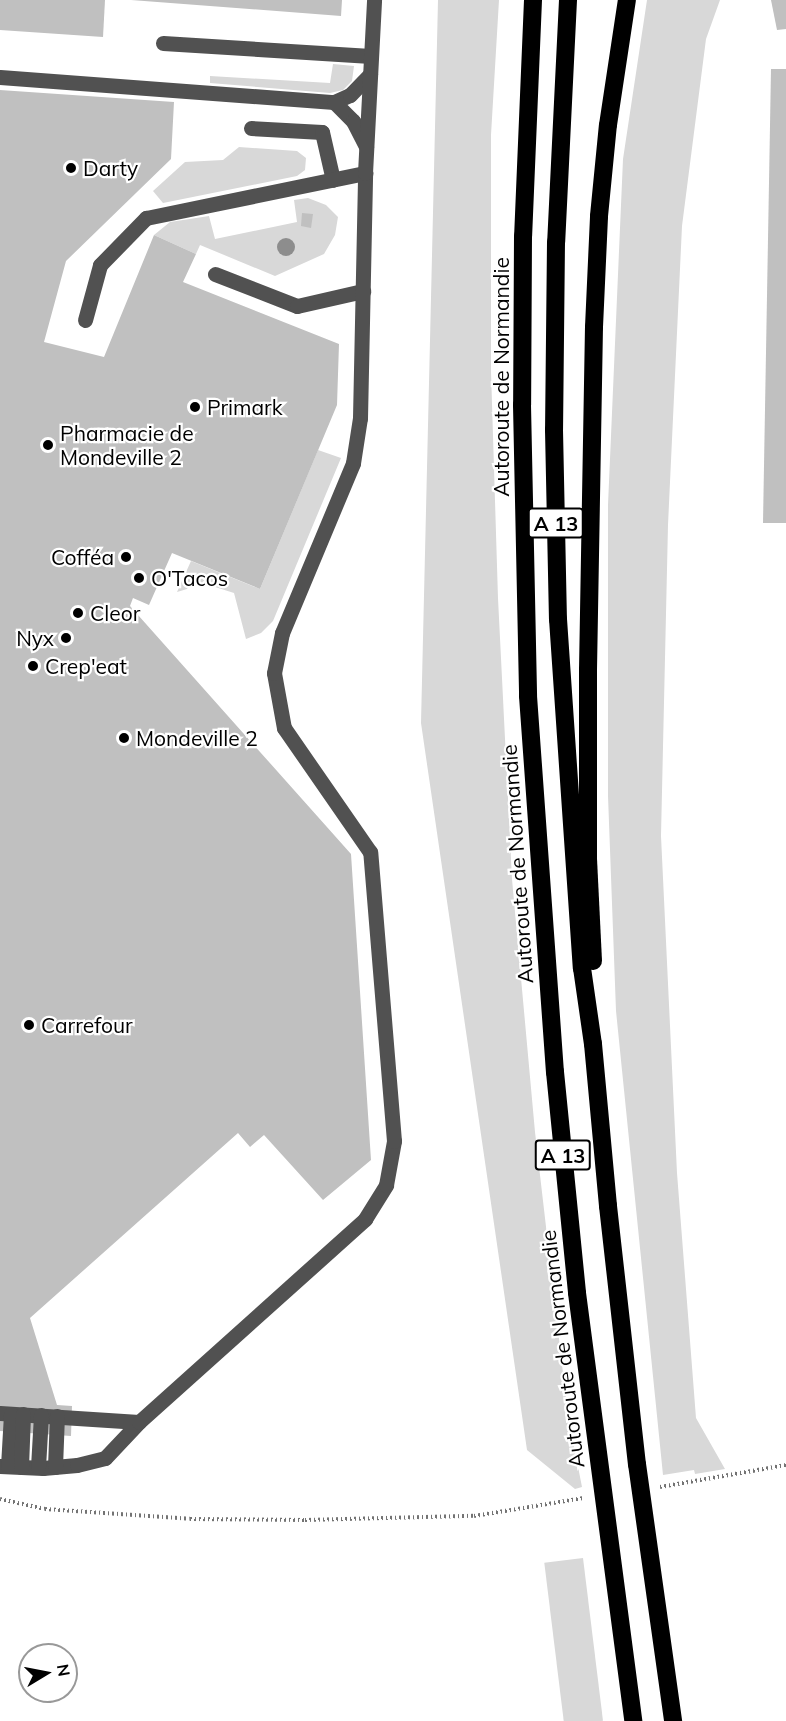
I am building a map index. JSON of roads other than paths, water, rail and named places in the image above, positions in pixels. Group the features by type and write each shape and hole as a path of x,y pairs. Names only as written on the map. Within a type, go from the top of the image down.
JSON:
{"highway":[{"name":"Autoroute de Normandie","path":"533,0 523,236 522,360 528,696 554,1060 576,1293 633,1721"},
{"name":"A 13","path":"568,0 556,242 554,430 558,607 582,968 593,1044 608,1206 637,1464 673,1721"},
{"path":"593,1044 594,966 588,857 588,670 594,327 599,216 627,0"}],"lane":[{"path":"139,1422 11,1414 10,1466 55,1467 105,1458 139,1422 365,1219 386,1185 394,1141 370,852 284,728 274,673 282,633 353,463 360,418 365,173 374,0"},
{"path":"163,43 371,56"},
{"path":"0,77 334,102 350,95 370,74"},
{"path":"334,102 353,121 367,148"},
{"path":"251,128 322,132 333,180"},
{"path":"85,320 100,265 146,218 365,173"},
{"path":"215,274 297,306 363,291"},
{"path":"38,1467 41,1415"},
{"path":"55,1467 57,1416"}],"place":[{"name":"Darty","path":"71,168"},
{"name":"Primark","path":"195,407"},
{"name":"Pharmacie de Mondeville 2","path":"48,445"},
{"name":"Cofféa","path":"126,557"},
{"name":"O'Tacos","path":"139,578"},
{"name":"Cleor","path":"78,613"},
{"name":"Nyx","path":"66,638"},
{"name":"Crep'eat","path":"33,666"},
{"name":"Mondeville 2","path":"124,738"},
{"name":"Carrefour","path":"29,1025"}]}
